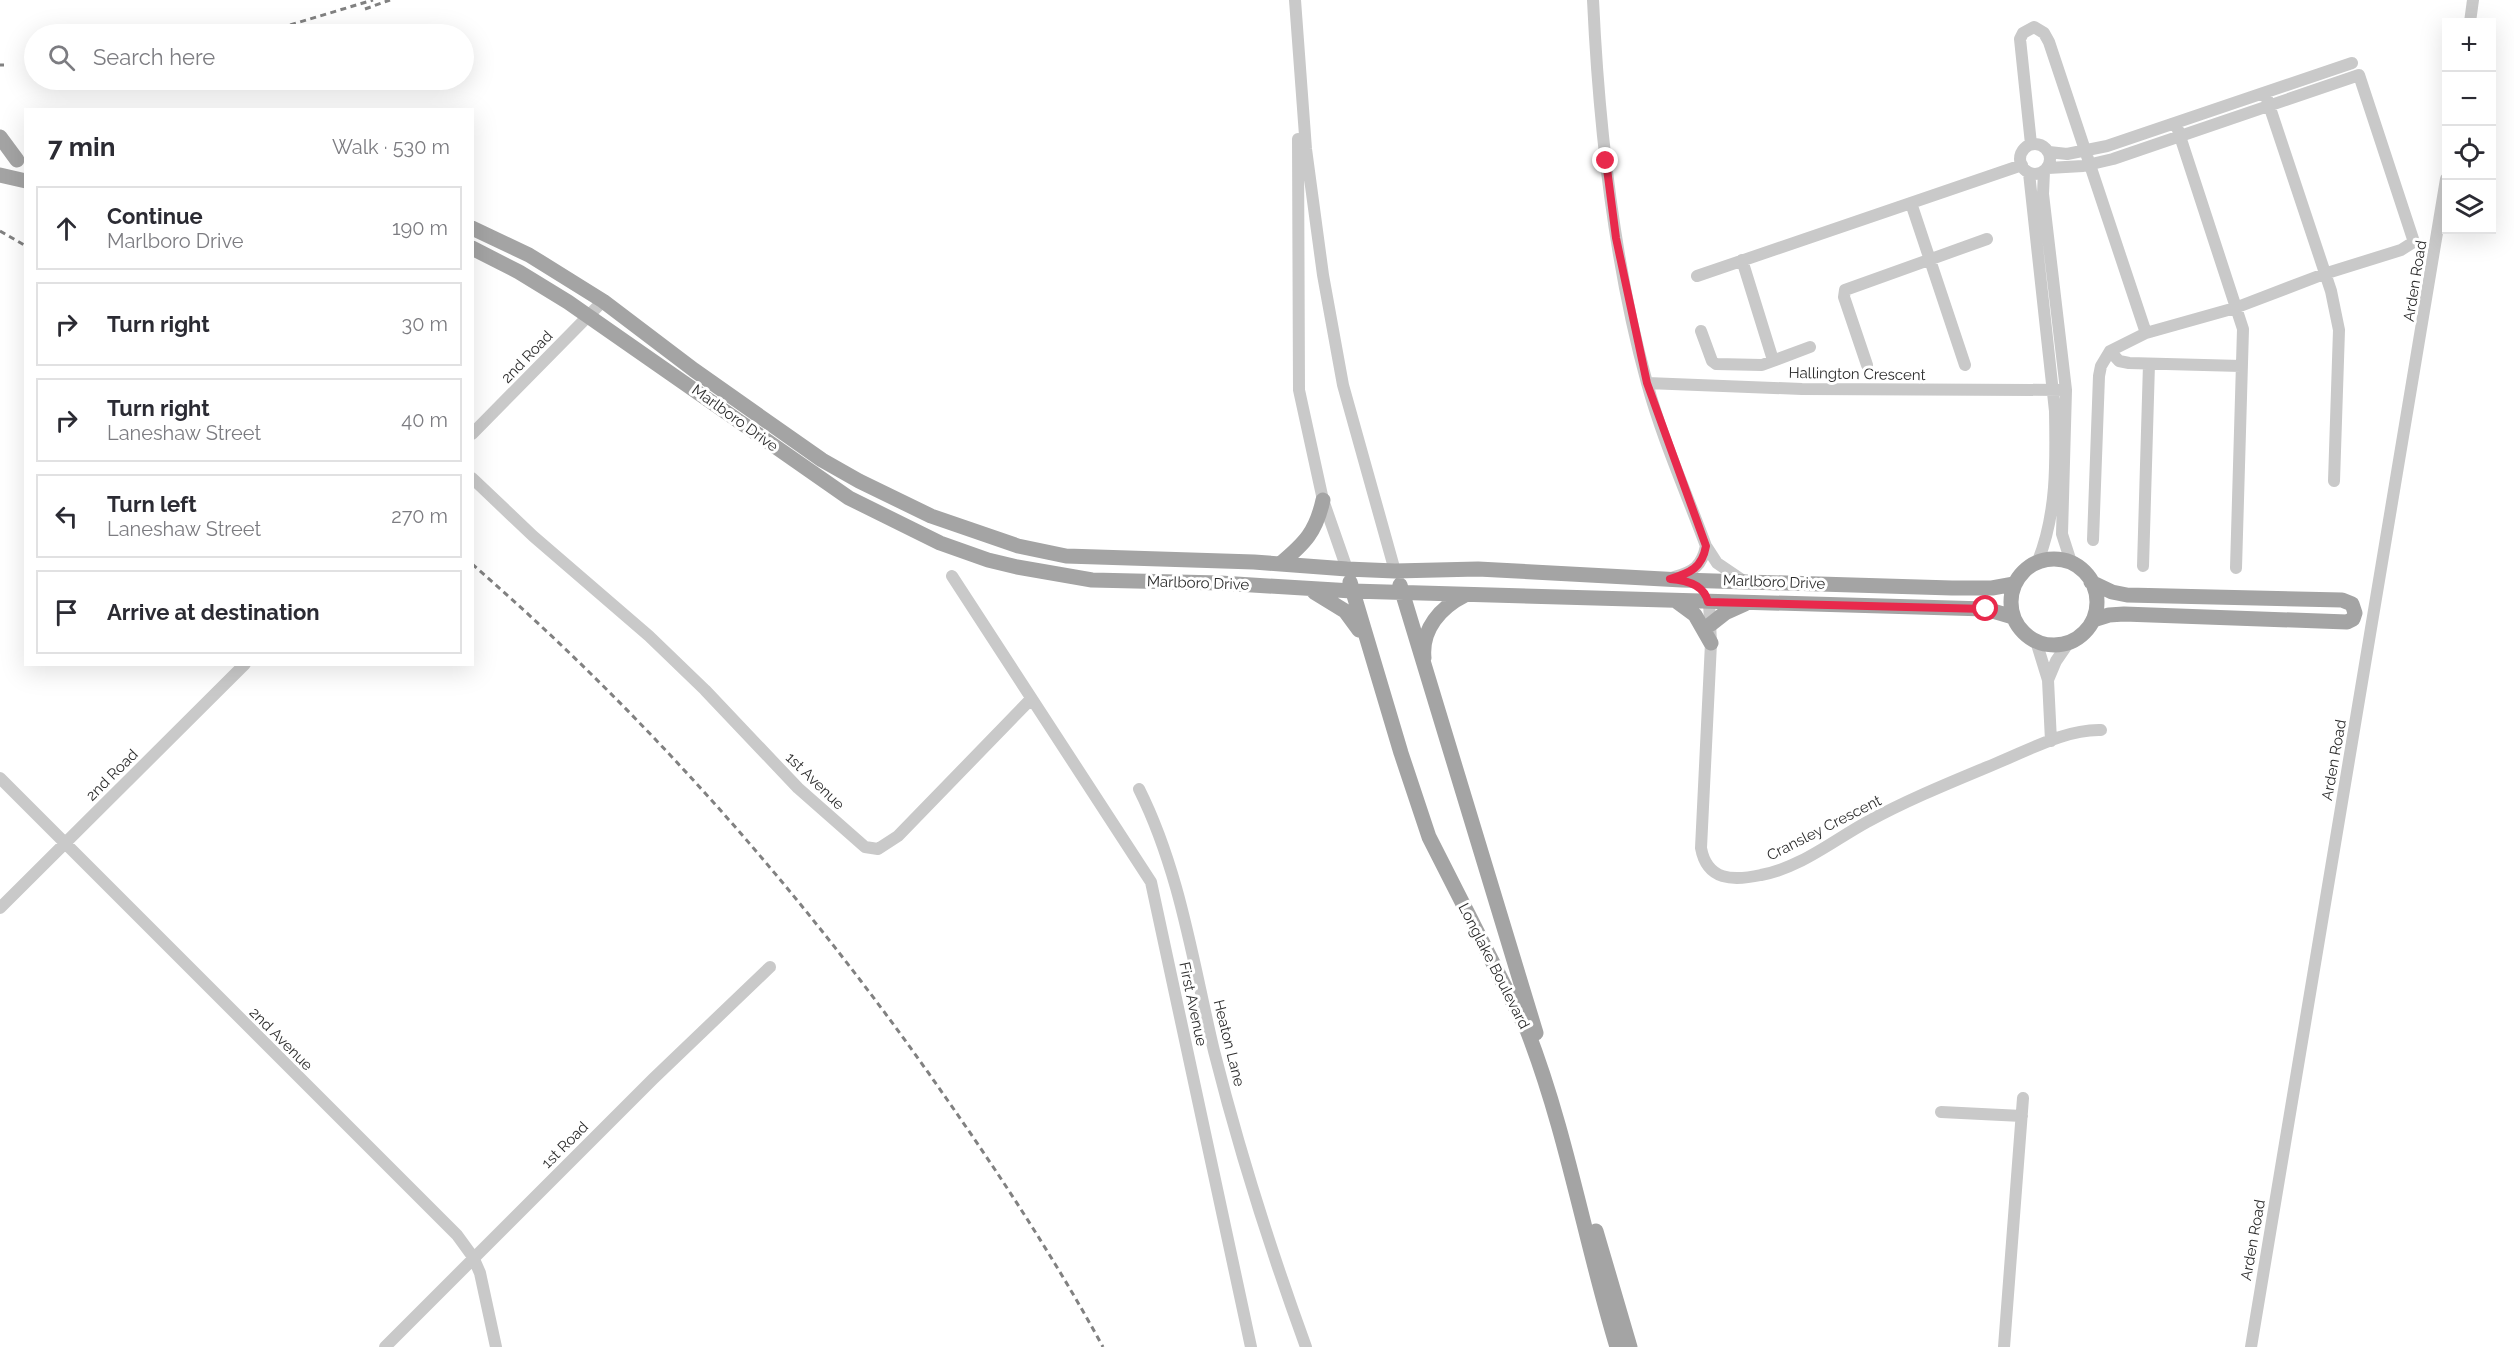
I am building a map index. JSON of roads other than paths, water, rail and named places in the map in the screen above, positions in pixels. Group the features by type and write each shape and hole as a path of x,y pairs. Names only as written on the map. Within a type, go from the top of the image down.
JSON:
{"main road":[{"path":"0,137 21,161"},
{"path":"0,156 21,161"},
{"path":"0,175 24,181"},
{"name":"Marlboro Drive","path":"474,229 529,255 603,301 694,370 822,460 886,495 961,528 1018,546 1066,556 1395,571 1478,569 1676,579 1952,588 1992,588 2014,584"},
{"name":"Marlboro Drive","path":"474,249 528,277 644,353 849,498 940,543 988,560 1017,567 1092,580 1220,583 1402,593 1986,609 2013,617"},
{"path":"1280,564 1299,548 1315,528 1323,500"},
{"path":"2055,558 2071,562 2085,572 2091,582 2097,603 2093,620 2083,633 2069,642 2052,645 2036,641 2022,632 2013,617 2010,601 2014,584 2024,570 2038,561 2055,558"},
{"name":"Longlake Boulevard","path":"1347,569 1429,837 1531,1029 1630,1347"},
{"name":"Longlake Boulevard","path":"1395,571 1554,1105 1617,1347"},
{"path":"1676,579 1698,586 1704,591 1708,602"},
{"path":"2091,582 2112,592 2127,595 2342,600 2352,604 2355,613 2353,619 2347,622 2124,614 2109,615 2093,620"},
{"path":"1308,588 1345,611 1368,642"},
{"path":"1426,674 1424,650 1433,621 1451,602 1465,595"},
{"path":"1676,601 1695,615 1711,644"},
{"path":"1711,624 1748,603"}],"street":[{"path":"1287,0 1323,274 1343,385 1395,571"},
{"path":"1295,0 1301,116 1299,390 1323,500 1347,569"},
{"path":"1593,0 1596,63 1616,238 1647,383 1706,546 1718,563 1742,580"},
{"path":"2471,18 2473,0"},
{"path":"2031,144 2020,39 2023,33 2034,27 2044,33 2049,42 2146,333"},
{"path":"2038,561 2047,538 2052,512 2055,435 2052,391 2025,169 2020,160 2023,150 2031,144 2042,145 2049,152 2067,154 2085,151 2176,124 2352,63"},
{"path":"2046,169 2089,165 2180,137 2359,75 2413,239 2401,250 2324,274 2235,308 2146,333 2110,351 2101,366 2099,376 2093,540"},
{"path":"2265,93 2339,321 2334,481"},
{"path":"2176,124 2242,329 2236,568"},
{"path":"1697,276 1911,203 2025,169 2039,174 2050,163 2049,152"},
{"path":"2046,169 2043,194 2066,390 2062,534 2071,562"},
{"name":"Arden Road","path":"2251,1347 2446,180"},
{"path":"1911,203 1965,365"},
{"path":"1867,365 1844,297 1845,290 1987,239"},
{"path":"1742,261 1773,360"},
{"name":"2nd Road","path":"474,432 603,301"},
{"path":"1701,331 1712,361 1716,364 1755,366 1809,347"},
{"path":"2110,351 2118,361 2241,366"},
{"path":"2143,566 2149,364"},
{"name":"Hallington Crescent","path":"1647,383 1802,389 2066,390"},
{"name":"1st Avenue","path":"474,480 533,536 649,636 705,690 798,788 865,847 878,849 898,836 1031,699"},
{"path":"1676,579 1699,566 1706,546"},
{"path":"952,576 1031,699"},
{"name":"Cransley Crescent","path":"1708,602 1711,644 1701,848 1707,868 1716,874 1748,877 1777,871 1888,811 2051,741 2079,732 2101,730"},
{"path":"2036,641 2048,680 2051,741"},
{"path":"2048,680 2056,661 2069,642"},
{"name":"2nd Road","path":"0,908 243,666"},
{"name":"First Avenue","path":"1031,699 1153,889 1251,1347"},
{"name":"2nd Avenue","path":"0,778 457,1235 473,1257 484,1288 496,1347"},
{"name":"Heaton Lane","path":"1139,789 1155,821 1176,887 1221,1079 1291,1306 1306,1347"},
{"name":"1st Road","path":"385,1347 473,1257 770,967"},
{"path":"2004,1347 2023,1098"},
{"path":"1941,1112 2022,1116"},
{"name":"Heaton Lane","path":"1291,1306 1300,1347"}],"railway":[{"path":"293,24 373,0"},
{"path":"365,9 390,0"},
{"path":"0,231 24,245"},
{"path":"474,566 539,624 666,750 784,884 894,1025 967,1128 1008,1189 1103,1347"}]}
